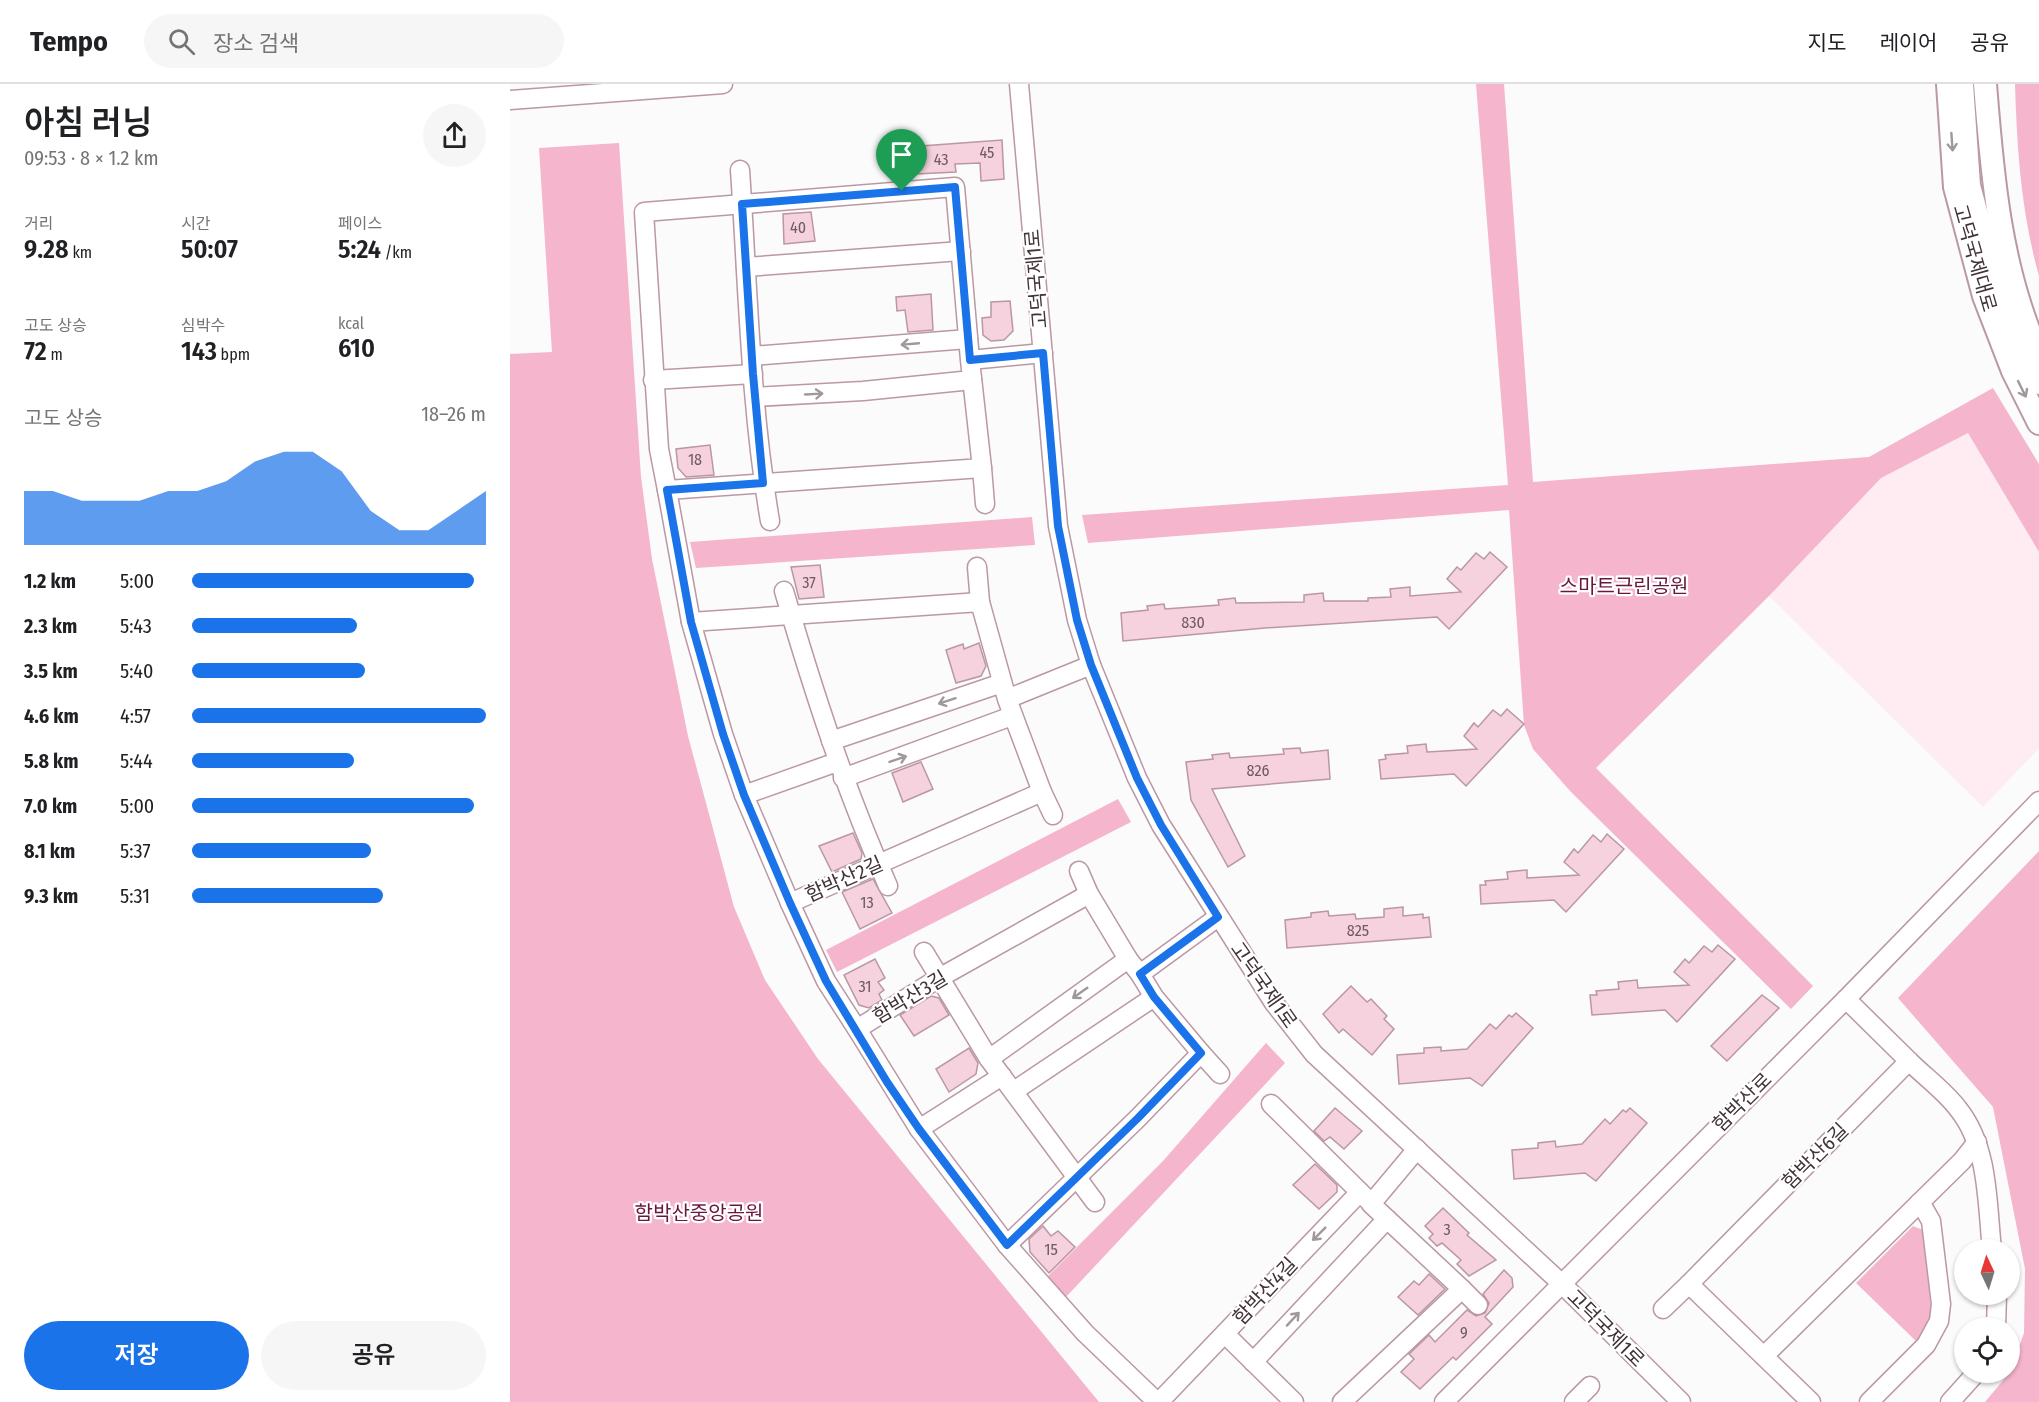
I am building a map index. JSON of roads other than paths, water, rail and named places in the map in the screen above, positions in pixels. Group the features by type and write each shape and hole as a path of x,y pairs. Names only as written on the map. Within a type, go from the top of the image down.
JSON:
{"main road":[{"name":"고덕국제대로","path":"1948,84 1955,187 1984,296 2013,371 2039,423"},
{"name":"고덕국제대로","path":"1985,84 1992,180 2015,288 2039,355"}],"street":[{"path":"510,100 723,84"},
{"name":"고덕국제1로","path":"1019,84 1058,526 1077,620 1091,665 1137,778 1161,825 1218,917 1274,1003 1314,1054 1562,1284 1681,1402"},
{"path":"1964,84 1971,185 2000,293 2023,354 2039,385"},
{"path":"1975,84 1983,185 2008,292 2039,371"},
{"path":"740,170 752,365 763,483 770,521"},
{"path":"742,204 955,187 985,504"},
{"name":"함박산2길","path":"742,204 644,212 653,380 658,449 691,622 723,734 744,795 790,903 1042,792"},
{"path":"746,267 961,251"},
{"path":"653,380 752,365 968,339"},
{"path":"970,360 1043,353"},
{"path":"755,397 863,391 972,380"},
{"path":"667,490 982,468"},
{"path":"977,567 980,602 1007,699 1053,815"},
{"path":"784,591 840,770 888,886"},
{"path":"691,622 980,602"},
{"path":"744,795 840,770 1091,665"},
{"path":"831,741 1007,699"},
{"name":"함박산로","path":"1444,1402 1846,999 2039,801"},
{"path":"1078,871 1128,959 1154,997 1220,1074"},
{"name":"함박산3길","path":"1089,894 939,978 857,1029 919,1129 1007,1245 1085,1333 1158,1402"},
{"path":"790,903 826,981 857,1029"},
{"path":"1140,974 1218,917"},
{"path":"924,952 989,1059 1095,1202"},
{"path":"989,1059 1128,959"},
{"path":"1014,1091 1154,997"},
{"path":"1846,999 1959,1109 1977,1142 1990,1239"},
{"path":"1007,1245 1201,1053"},
{"name":"함박산6길","path":"1663,1309 1909,1061"},
{"path":"919,1129 1002,1076"},
{"path":"1270,1104 1478,1305"},
{"path":"1764,1356 1920,1202 1977,1142"},
{"name":"함박산4길","path":"1158,1402 1225,1334 1417,1149"},
{"path":"1869,1402 1926,1345 1939,1321 1941,1304 1931,1221 1920,1202"},
{"name":"함박산4길","path":"1253,1362 1387,1219"},
{"path":"1689,1284 1811,1402"},
{"path":"1342,1402 1379,1364 1462,1289"},
{"path":"1225,1334 1294,1402"},
{"path":"1950,1402 1967,1383"},
{"path":"1574,1402 1590,1386"}],"park label":[{"name":"스마트근린공원","path":"1624,586"},
{"name":"함박산중앙공원","path":"699,1213"}]}
